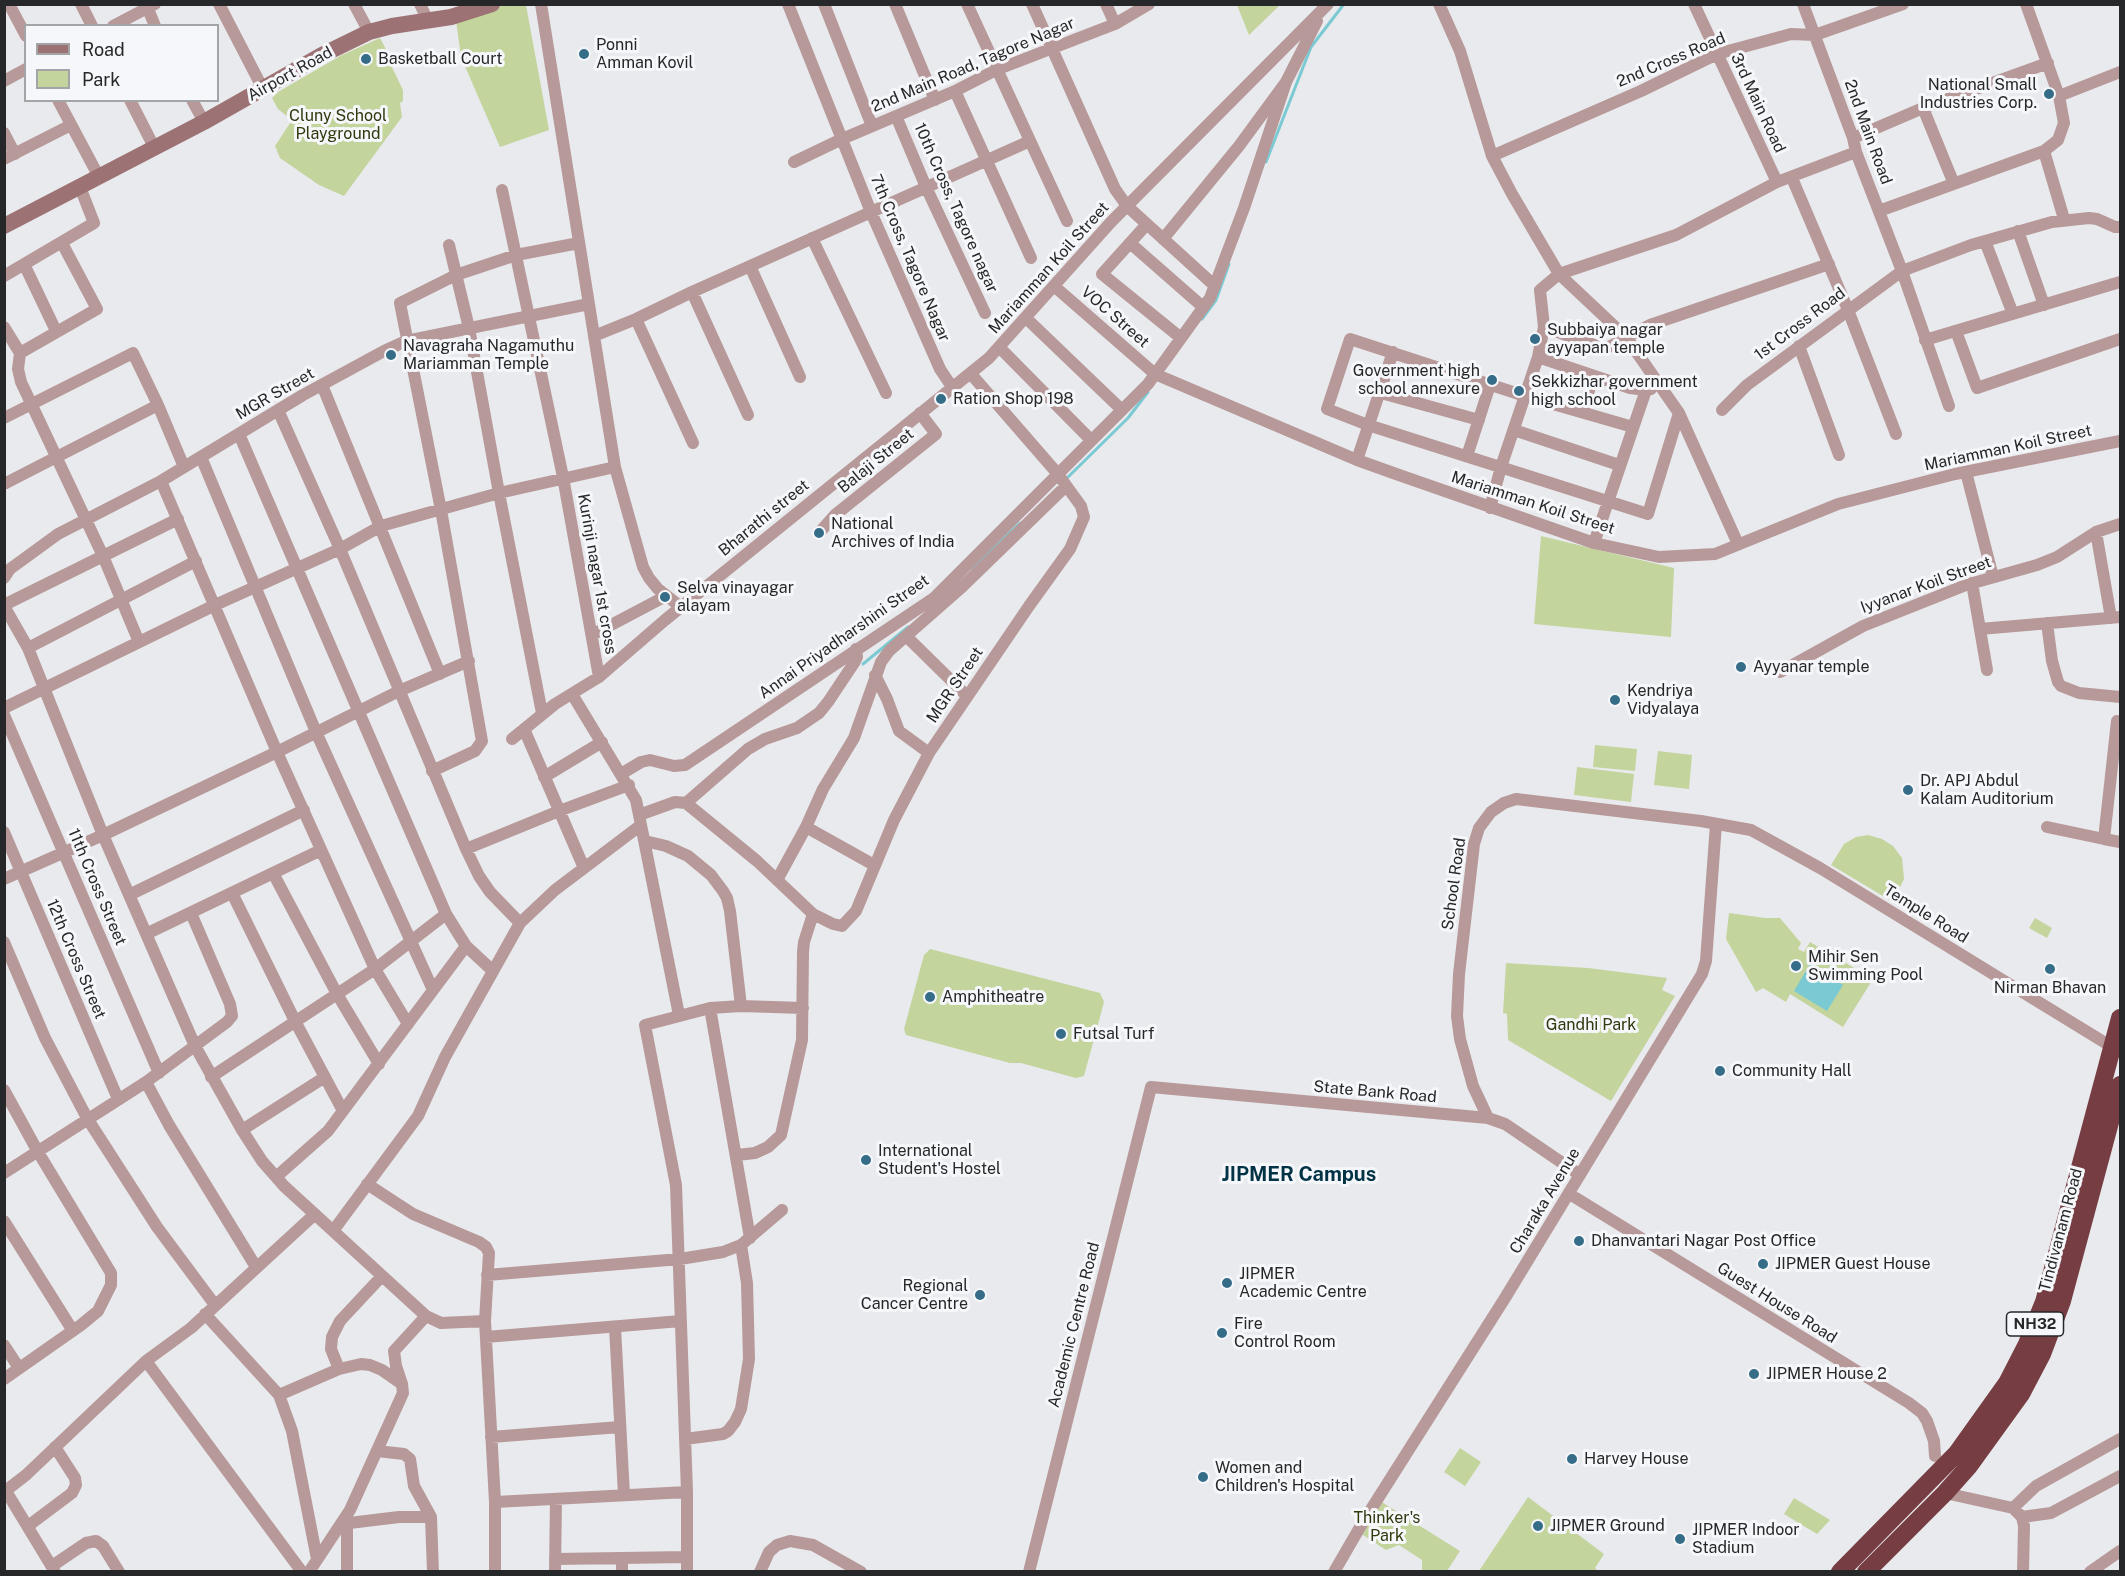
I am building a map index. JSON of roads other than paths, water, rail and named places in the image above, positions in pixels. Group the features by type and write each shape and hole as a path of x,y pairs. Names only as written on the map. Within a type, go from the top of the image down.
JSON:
{"highway":[{"name":"NH32","path":"1840,1572 1957,1453 2007,1383 2027,1344 2044,1302 2114,1095 2112,1047 2121,1018"},
{"name":"Tindivanam Road","path":"1866,1572 1969,1466 2021,1394 2042,1354 2062,1301 2114,1095"}],"street":[{"path":"9,4 24,32"},
{"path":"81,4 91,24"},
{"path":"219,4 263,89"},
{"path":"354,4 369,32"},
{"path":"420,4 428,21"},
{"path":"541,4 615,467 643,567 649,578 666,596 681,607"},
{"name":"7th Cross, Tagore Nagar","path":"788,4 871,212 940,369 952,387"},
{"path":"824,4 872,126"},
{"path":"895,4 935,100"},
{"path":"967,4 1067,221"},
{"path":"1032,4 1115,189 1127,206 1215,285"},
{"path":"1106,4 1115,24"},
{"name":"2nd Main Road, Tagore Nagar","path":"794,162 955,91 996,70 1115,24 1149,4"},
{"path":"1439,4 1460,51 1492,156 1560,274 1626,337 1679,413 1738,544"},
{"name":"3rd Main Road","path":"1694,4 1777,182"},
{"name":"2nd Main Road","path":"1803,4 1902,271 1949,406"},
{"name":"2nd Cross Road","path":"1492,156 1641,91 1717,54 1791,34 1815,35 1903,4"},
{"path":"1879,211 2044,151 2058,140 2064,123 2059,96 2026,4"},
{"path":"116,24 150,6 154,24"},
{"name":"Airport Road","path":"4,226 204,122 322,55 369,32 428,21 481,6"},
{"path":"1163,239 1239,146 1286,82 1325,8"},
{"name":"Mariamman Koil Street","path":"952,387 971,374 1000,348 1127,206 1325,8"},
{"path":"1853,138 1923,108 2048,63"},
{"path":"4,81 24,70"},
{"path":"2059,96 2121,72"},
{"name":"Annai Priyadharshini Street","path":"621,774 641,762 650,760 674,766 685,765 934,598 1148,384 1210,298 1244,208 1286,82"},
{"path":"955,91 1031,258"},
{"path":"59,102 99,177"},
{"path":"131,102 154,147"},
{"path":"193,102 204,122"},
{"path":"1923,108 1954,184"},
{"name":"10th Cross, Tagore nagar","path":"896,116 926,187 985,313"},
{"path":"4,134 10,156 71,125"},
{"path":"594,336 1030,141"},
{"path":"2044,151 2064,219"},
{"path":"1490,508 1501,467 1538,357 1544,327 1540,290 1560,274 1676,236 1777,182 1856,152"},
{"path":"1792,178 1848,310 1896,434"},
{"path":"4,276 94,223 80,187"},
{"name":"Kurinji nagar 1st cross","path":"502,190 563,477 599,677"},
{"name":"1st Cross Road","path":"1722,410 1747,385 1902,271 1985,241 2064,219 2097,219 2115,227 2121,227"},
{"path":"1147,224 1102,274 1181,338"},
{"path":"2018,231 2044,305"},
{"path":"812,238 886,393"},
{"path":"1985,241 2013,314"},
{"path":"12,348 56,331 97,309 62,243"},
{"path":"432,771 475,751 482,741 441,510 400,303 456,276 516,255 579,243"},
{"path":"1130,243 1203,307"},
{"path":"449,245 469,328 498,493 542,714"},
{"path":"24,264 56,331"},
{"path":"1544,327 1605,349 1626,337 1679,314 1829,264"},
{"path":"750,266 800,377"},
{"path":"1925,340 2121,282"},
{"name":"VOC Street","path":"1054,286 1155,374"},
{"path":"692,292 748,415"},
{"name":"MGR Street","path":"4,578 10,569 58,534 161,481 278,410 384,351 406,341 589,304"},
{"path":"1026,318 1122,410"},
{"path":"636,319 693,443"},
{"path":"4,327 31,405 103,556 139,642"},
{"path":"1956,331 1977,388 2121,339"},
{"path":"1633,427 1525,396 1350,339 1327,410 1647,514 1679,413"},
{"path":"1799,346 1839,455"},
{"path":"1000,348 1091,440"},
{"path":"4,418 133,352 183,467"},
{"path":"1357,460 1393,352"},
{"path":"1538,357 1630,388 1646,390 1661,386"},
{"name":"MGR Street","path":"813,914 842,926 856,911 894,820 929,753 1070,549 1084,517 1082,506 1057,473 971,374"},
{"name":"Mariamman Koil Street","path":"1155,374 1357,460 1594,543 1659,557 1715,554 1838,504 1966,472 2121,441"},
{"path":"1583,411 1593,376"},
{"path":"322,385 440,674"},
{"path":"1467,456 1490,385"},
{"name":"Bharathi street","path":"512,739 542,714 599,677 681,607 952,387"},
{"path":"1594,543 1646,390"},
{"path":"1381,393 1479,420"},
{"path":"4,484 158,405"},
{"path":"278,410 340,549 466,849 479,876 490,892 520,923"},
{"name":"Balaji Street","path":"819,533 836,516 936,434 920,413"},
{"path":"1514,430 1619,465"},
{"path":"239,434 446,914 466,946 493,971"},
{"path":"201,457 316,732 433,990"},
{"path":"4,708 215,605 340,549 381,526 498,493 615,467"},
{"path":"1966,472 1993,577"},
{"path":"161,481 277,752 375,969 408,1024"},
{"path":"777,880 806,827 823,789 854,738 875,675 889,651 962,587 1066,486"},
{"path":"177,519 4,605 27,648 103,835 195,1046 262,1161 315,1214 426,1316 441,1323 485,1321"},
{"name":"Iyyanar Koil Street","path":"1780,672 1863,626 1972,583 2037,565 2057,557 2096,532 2121,524"},
{"path":"1980,629 2116,617 2096,532"},
{"path":"27,648 196,561"},
{"path":"1972,583 1987,670"},
{"path":"592,635 666,596"},
{"path":"2047,623 2052,661 2061,686 2079,693 2121,697"},
{"path":"906,636 967,696"},
{"path":"686,803 748,749 765,739 797,728 819,713 854,663 857,657 856,649"},
{"path":"4,879 103,835 399,691 469,662"},
{"path":"875,675 899,731 929,753"},
{"path":"572,694 636,800 679,1015"},
{"name":"11th Cross Street","path":"4,715 159,1072"},
{"path":"2104,839 2117,721"},
{"path":"524,729 584,868"},
{"path":"544,777 602,742"},
{"path":"466,849 629,785"},
{"name":"School Road","path":"1488,1118 1468,1070 1460,1040 1457,1016 1459,974 1474,844 1479,828 1491,812 1504,803 1516,800 1716,824"},
{"path":"333,1231 418,1116 445,1058 520,923 542,901 640,820 675,802 686,803 695,808 813,914 804,942 802,1040 781,1135 768,1147 755,1153 737,1155"},
{"path":"129,895 304,810"},
{"name":"Temple Road","path":"1716,824 1751,830 1761,835 2112,1047"},
{"name":"Charaka Avenue","path":"1334,1572 1571,1195 1580,1175 1702,974 1706,961 1716,824"},
{"path":"806,827 874,865"},
{"path":"2047,827 2121,842"},
{"name":"12th Cross Street","path":"4,832 117,1099"},
{"path":"645,842 666,846 688,856 711,875 723,891 730,911 741,1006"},
{"path":"146,934 321,850"},
{"path":"273,873 337,994 379,1064"},
{"path":"232,893 295,1021 343,1111"},
{"path":"4,1173 146,1082 232,1016 230,1004 191,913"},
{"path":"212,1077 375,969 446,914"},
{"path":"4,942 45,1038 87,1118 158,1227 214,1305"},
{"path":"276,1177 328,1131 466,946"},
{"path":"687,1572 687,1492 676,1185 645,1025 710,1008 741,1006 803,1008"},
{"path":"685,1439 723,1434 735,1422 741,1409 749,1359 746,1241 737,1155 710,1008"},
{"path":"242,1130 325,1077"},
{"path":"146,1082 169,1125 256,1267"},
{"name":"State Bank Road","path":"1151,1087 1488,1118 1505,1124 1580,1175"},
{"name":"Academic Centre Road","path":"1029,1572 1151,1087"},
{"path":"4,1090 38,1152 111,1273 111,1285 98,1311 4,1379"},
{"path":"368,1184 412,1214 486,1246 490,1258 485,1321 495,1502 495,1571 487,1572"},
{"name":"Guest House Road","path":"1571,1195 1909,1403 1922,1413 1927,1421 1934,1441 1935,1456"},
{"path":"487,1275 680,1259 723,1252 746,1241 782,1210"},
{"path":"119,1572 103,1546 96,1541 86,1543 54,1569 5,1492 146,1361 191,1328 315,1214"},
{"path":"5,1223 73,1330"},
{"path":"339,1369 331,1349 332,1337 340,1321 382,1276"},
{"path":"205,1314 279,1395 292,1431 317,1558"},
{"path":"309,1572 344,1523 403,1393 394,1351 426,1316"},
{"path":"486,1337 681,1321"},
{"path":"615,1326 624,1495"},
{"path":"4,1345 19,1368"},
{"path":"146,1361 302,1572"},
{"path":"279,1395 339,1369 361,1364 370,1365 402,1384"},
{"path":"491,1437 620,1427"},
{"path":"2018,1512 2036,1486 2121,1438"},
{"path":"28,1526 75,1489 75,1478 55,1447"},
{"path":"377,1451 404,1454 410,1459 414,1486 431,1517 433,1572"},
{"path":"1945,1493 2018,1512 2051,1513 2121,1476"},
{"path":"495,1502 687,1492"},
{"path":"556,1499 555,1565 622,1558 687,1557"},
{"path":"2018,1512 2024,1526 2023,1572"},
{"path":"344,1523 399,1517 431,1517"},
{"path":"344,1523 346,1572"},
{"path":"760,1572 769,1552 777,1545 790,1541 813,1545 861,1572"},
{"path":"2090,1572 2119,1554"},
{"path":"622,1558 622,1572"}],"water":[{"path":"1810,964 1843,985 1827,1011 1794,991"}],"waterway":[{"path":"1266,162 1311,47 1344,4"},
{"path":"1202,319 1216,300 1229,264"},
{"path":"1066,479 1128,418 1148,392"},
{"path":"972,568 1020,523"},
{"path":"863,664 908,627"}],"place":[{"name":"Ponni Amman Kovil","path":"584,54"},
{"name":"Basketball Court","path":"366,59"},
{"name":"National Small Industries Corp.","path":"2049,94"},
{"name":"Subbaiya nagar ayyapan temple","path":"1535,339"},
{"name":"Navagraha Nagamuthu Mariamman Temple","path":"391,355"},
{"name":"Government high school annexure","path":"1492,380"},
{"name":"Sekkizhar government high school","path":"1519,391"},
{"name":"Ration Shop 198","path":"941,399"},
{"name":"National Archives of India","path":"819,533"},
{"name":"Selva vinayagar alayam","path":"665,597"},
{"name":"Ayyanar temple","path":"1741,667"},
{"name":"Kendriya Vidyalaya","path":"1615,700"},
{"name":"Dr. APJ Abdul Kalam Auditorium","path":"1908,790"},
{"name":"Mihir Sen Swimming Pool","path":"1796,966"},
{"name":"Nirman Bhavan","path":"2050,969"},
{"name":"Amphitheatre","path":"930,997"},
{"name":"Futsal Turf","path":"1061,1034"},
{"name":"Community Hall","path":"1720,1071"},
{"name":"International Student's Hostel","path":"866,1160"},
{"name":"Dhanvantari Nagar Post Office","path":"1579,1241"},
{"name":"JIPMER Guest House","path":"1763,1264"},
{"name":"JIPMER Academic Centre","path":"1227,1283"},
{"name":"Regional Cancer Centre","path":"980,1295"},
{"name":"Fire Control Room","path":"1222,1333"},
{"name":"JIPMER House 2","path":"1754,1374"},
{"name":"Harvey House","path":"1572,1459"},
{"name":"Women and Children's Hospital","path":"1203,1477"},
{"name":"JIPMER Ground","path":"1538,1526"},
{"name":"JIPMER Indoor Stadium","path":"1680,1539"}],"district":[{"name":"JIPMER Campus","path":"1299,1175"}],"park label":[{"name":"Cluny School Playground","path":"338,125"},
{"name":"Gandhi Park","path":"1591,1025"},
{"name":"Thinker's Park","path":"1387,1527"}]}
